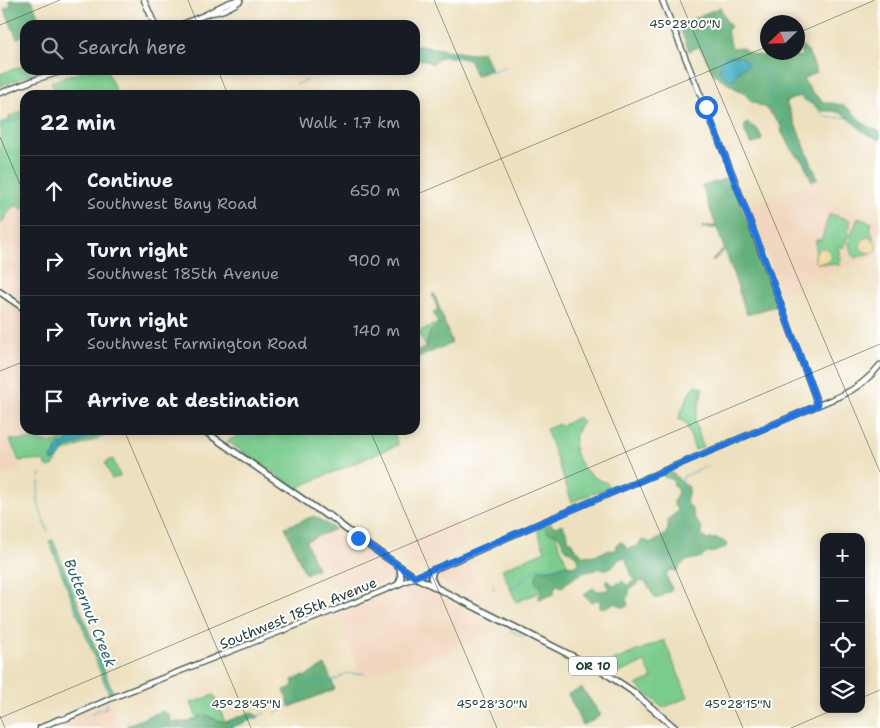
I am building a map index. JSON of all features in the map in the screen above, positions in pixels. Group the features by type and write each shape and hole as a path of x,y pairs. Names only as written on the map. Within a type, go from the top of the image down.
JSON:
{"main road":[{"path":"0,292 20,306"},
{"name":"OR 10","path":"210,435 400,568 602,671 629,689 675,728"},
{"path":"398,585 401,578 400,568"},
{"path":"433,570 431,578 436,588"}],"street":[{"path":"144,0 153,20"},
{"path":"192,20 209,13 215,13 236,4 240,0"},
{"path":"662,0 749,218 818,405"},
{"path":"0,93 50,75"},
{"name":"Southwest 185th Avenue","path":"40,728 398,585 840,396 856,388 871,376 880,365"}],"shaded area":[{"path":"818,179 830,203 877,218 880,216 880,255 825,277 839,292 823,277 782,293 750,207"},
{"path":"13,206 20,207 20,296 0,282 0,270 5,265 6,253 0,250 0,225"},
{"path":"0,300 20,313 20,435 62,435 57,442 51,444 17,436 8,439 21,470 0,478"},
{"path":"456,519 467,547 421,567 415,566 388,548"},
{"path":"335,529 343,535 338,543 349,556 365,550 395,572 395,578 339,601 325,566 317,569 305,541"},
{"path":"468,562 485,603 438,579 440,574"},
{"path":"414,585 501,629 408,668 405,661 362,678 338,616"},
{"path":"109,702 112,704 121,728 53,728 71,721 73,717"}],"green space":[{"path":"9,0 32,0 38,16 38,20 20,20 20,37 17,38 4,9 11,6"},
{"path":"720,7 731,27 727,31 732,48 741,47 751,54 760,55 760,60 805,60 805,48 817,72 803,79 812,92 825,103 834,103 846,107 869,127 880,132 880,140 865,133 844,114 822,111 799,96 786,102 818,179 812,181 802,159 797,157 782,133 781,126 767,109 751,101 745,94 713,73 699,47 689,51 679,25"},
{"path":"420,46 471,54 483,51 491,70 476,76 469,59 443,56 432,64 420,60"},
{"path":"20,67 20,75 30,75 0,86 0,74"},
{"path":"69,75 109,75 115,90 55,90 51,82"},
{"path":"20,112 20,207 13,206 0,225 0,123 10,120 9,117"},
{"path":"748,123 758,130 762,138 761,141 753,144 750,143 745,132 745,125"},
{"path":"728,178 732,181 778,305 747,315 725,250 712,260 724,248 717,228 702,228 702,226 716,226 702,186"},
{"path":"829,215 850,220 850,227 847,233 849,234 843,248 837,246 841,257 840,265 817,263 815,261 816,240 823,239"},
{"path":"858,218 872,223 870,228 877,248 876,251 855,258 849,243"},
{"path":"434,293 452,343 420,357 420,350 426,347 430,332 439,325 433,312 437,311 437,307 432,295"},
{"path":"438,323 439,325 430,334 426,347 420,331"},
{"path":"696,385 703,388 695,421 703,447 695,450 686,423 678,419 691,389"},
{"path":"578,417 583,422 577,431 575,441 575,450 578,458 589,473 607,483 609,487 572,502 546,429 559,424 561,426"},
{"path":"107,435 62,453 54,465 49,468 46,466 46,463 40,461 19,461 10,440 31,439 55,443 61,436"},
{"path":"240,435 395,435 398,445 296,488 227,441"},
{"path":"113,459 120,476 112,479 105,463"},
{"path":"666,471 673,474 689,487 686,502 691,507 695,519 702,528 702,536 707,540 718,539 723,541 727,544 726,547 707,553 702,557 686,561 677,571 668,571 666,575 672,589 656,599 644,581 629,590 629,595 626,599 628,605 626,607 621,607 616,603 600,607 600,601 591,602 583,595 593,588 598,591 608,590 606,580 613,585 622,581 627,585 634,581 625,558 619,559 613,566 607,569 598,568 580,574 562,587 555,586 554,594 541,599 538,598 542,591 540,589 541,586 536,584 539,570 549,570 563,565 576,566 579,563 578,558 566,549 559,536 548,533 545,526 550,523 555,527 562,524 568,539 582,555 593,555 608,550 616,551 616,545 620,542 627,549 638,546 643,540 652,543 666,533 668,519 678,510 674,503 678,490 673,486 674,482 672,479 664,477 660,473"},
{"path":"314,516 335,529 306,541 317,569 305,574 285,527"},
{"path":"551,524 573,579 516,602 502,569 545,551 537,530"},
{"path":"53,540 113,693 109,694 49,541"},
{"path":"664,640 688,697 663,708 636,685 652,678 645,662 619,673 605,664"},
{"path":"325,665 335,689 290,707 284,690 292,687 292,680 304,677"},
{"path":"582,688 601,715 582,725 568,694"},
{"path":"214,695 225,722 208,716 197,718 191,703"},
{"path":"162,711 168,714 172,722 188,722 207,715 218,721 225,722 251,712 259,717 230,728 128,728 127,725"}],"sand":[{"path":"869,237 875,241 877,248 876,251 870,253 863,251 860,246 863,239"},
{"path":"824,248 829,251 830,257 825,262 817,263 815,261 815,254 819,249"}],"water":[{"path":"729,56 742,57 748,63 738,71 735,79 725,77 719,68 722,60"},
{"path":"74,435 99,435 67,447 56,460 52,461 51,457 55,454 59,444 64,444"}],"waterway":[{"name":"Butternut Creek","path":"696,33 708,48 723,60"},
{"name":"Butternut Creek","path":"420,49 471,58 479,67 486,71 494,71 505,67"},
{"path":"747,63 757,65 765,72 768,89 772,98 812,174"},
{"name":"Butternut Creek","path":"296,85 308,80"},
{"path":"768,82 777,89 804,94 810,98 825,116 848,118 880,138"},
{"path":"0,126 20,117"},
{"name":"Butternut Creek","path":"46,467 52,460"},
{"path":"624,555 646,564 663,560 679,548 683,539 683,477 709,465"},
{"name":"Butternut Creek","path":"41,473 38,502 48,531"},
{"name":"Butternut Creek","path":"50,541 111,693"},
{"path":"511,590 536,569 574,571 594,562 619,556"},
{"path":"493,585 494,590"},
{"path":"510,630 523,637"},
{"path":"275,714 301,697 305,689 314,681 325,682 337,679 346,673 364,673"},
{"name":"Butternut Creek","path":"91,714 106,708 107,703"},
{"path":"224,728 265,713"}],"route":[{"path":"358,538 415,577 818,405 706,107"}]}
